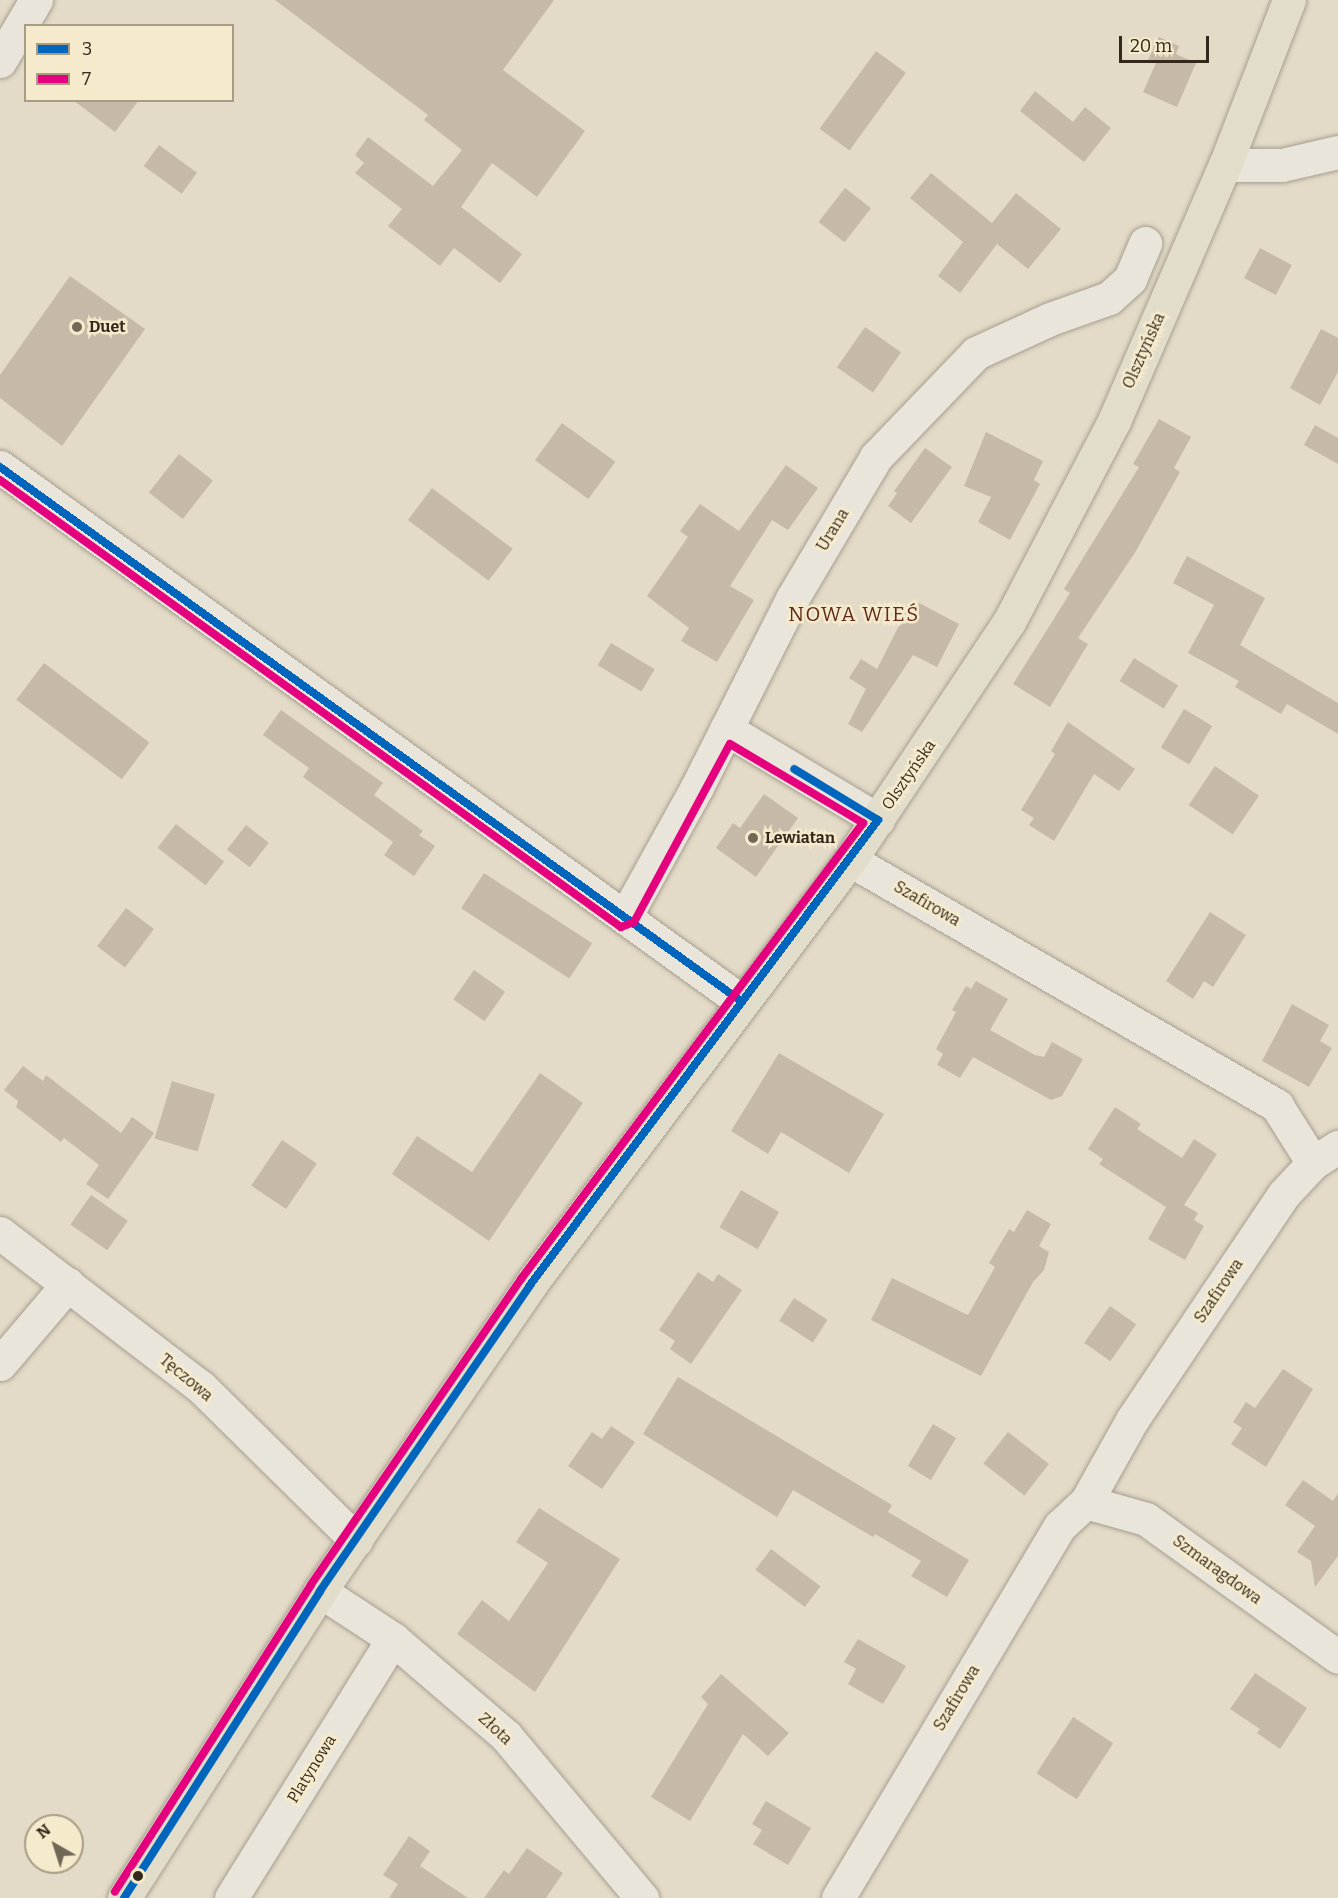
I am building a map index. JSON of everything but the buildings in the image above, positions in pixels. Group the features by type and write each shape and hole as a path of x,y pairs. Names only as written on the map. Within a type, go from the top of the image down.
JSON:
{"main road":[{"name":"Olsztyńska","path":"124,1898 320,1591 530,1285 741,1001 850,860 945,723 1028,589 1114,421 1225,165 1289,0"}],"street":[{"path":"0,61 36,0"},
{"path":"1225,165 1282,165 1338,153"},
{"name":"Urana","path":"625,917 726,729 792,599 876,457 976,353 1050,319 1109,298 1130,279 1145,243"},
{"path":"0,466 741,1001"},
{"path":"726,729 878,820"},
{"name":"Szafirowa","path":"837,1898 1060,1526 1086,1502 1132,1420 1284,1194 1325,1155 1276,1106 850,860"},
{"name":"Tęczowa","path":"0,1233 201,1387 356,1540"},
{"path":"0,1364 68,1284"},
{"name":"Szmaragdowa","path":"1086,1502 1146,1519 1338,1657"},
{"name":"Złota","path":"320,1591 393,1639 506,1736 642,1898"},
{"name":"Platynowa","path":"231,1898 393,1639"}],"transit line":[{"name":"3","path":"0,467 741,1001"},
{"name":"7","path":"0,480 621,927 634,922 730,744 863,823 521,1279 311,1585 115,1892"},
{"name":"3","path":"124,1898 320,1591 530,1285 878,820 794,769"}],"place":[{"name":"Duet","path":"77,327"},
{"name":"Lewiatan","path":"753,838"}],"district":[{"name":"NOWA WIEŚ","path":"854,614"}]}
